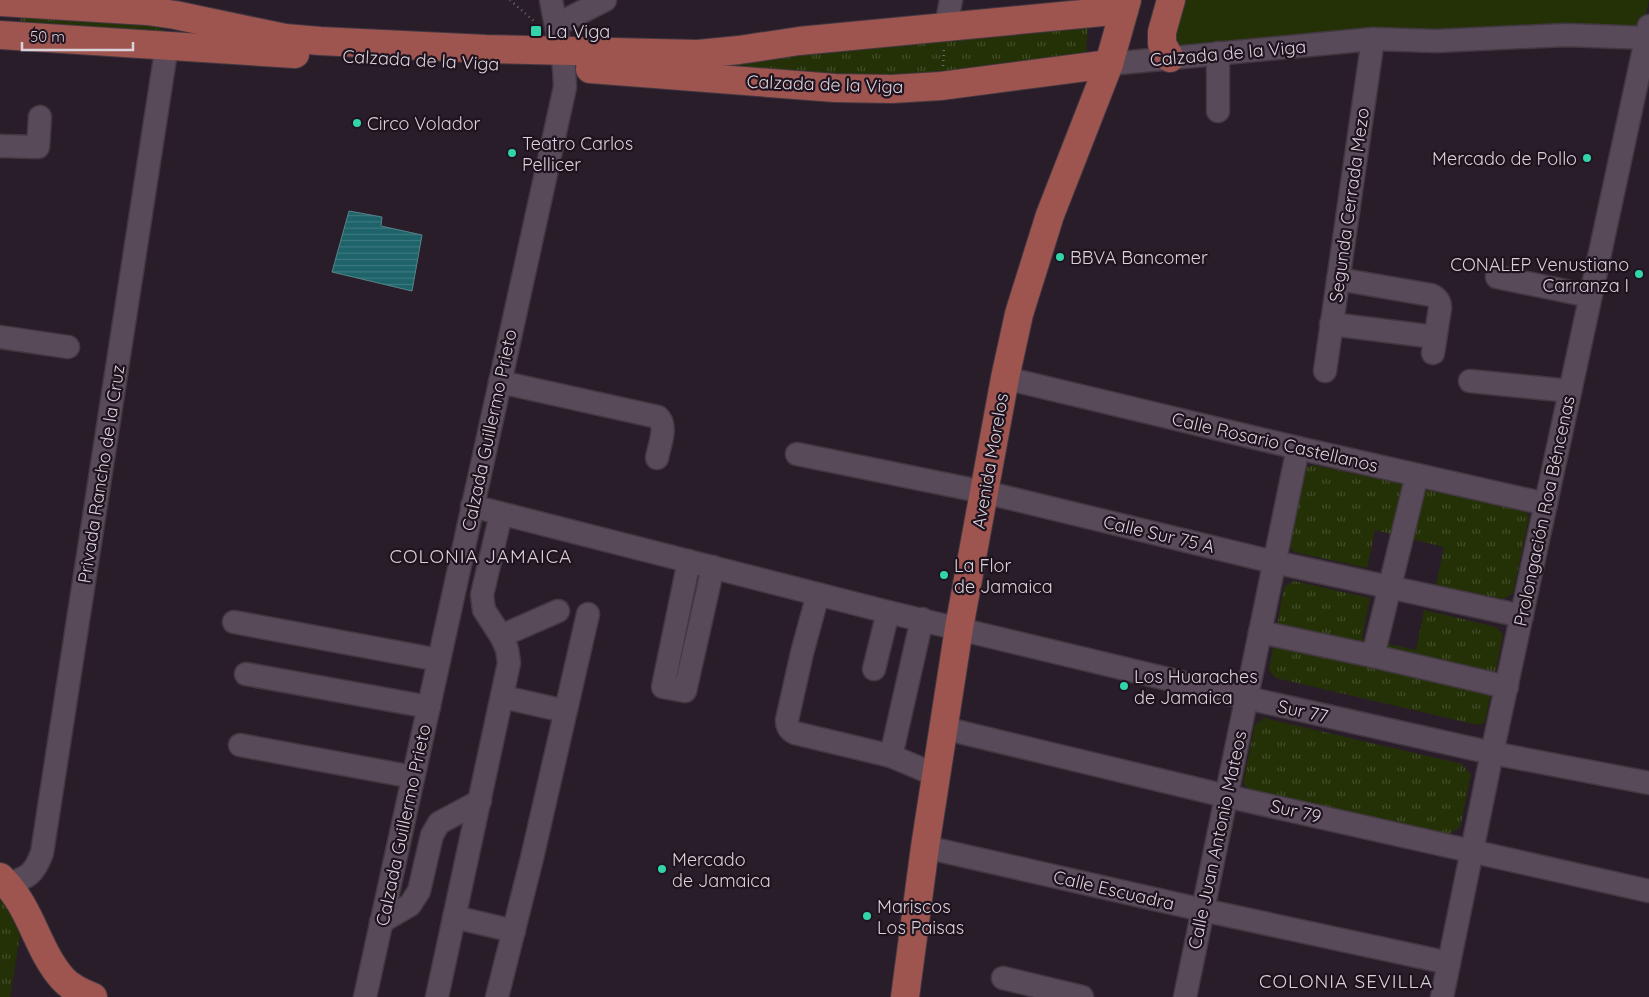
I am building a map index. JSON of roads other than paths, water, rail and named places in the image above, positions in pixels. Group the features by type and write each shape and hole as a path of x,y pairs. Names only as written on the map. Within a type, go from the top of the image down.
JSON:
{"main road":[{"path":"1170,58 1162,44 1162,32 1171,0"},
{"name":"Calzada de la Viga","path":"1,1 147,10 285,38 563,59 641,73 835,88 892,89 941,86 1109,64"},
{"path":"0,42 1,1"},
{"name":"Calzada de la Viga","path":"0,42 167,45 282,53 563,59 698,54 1126,5"},
{"name":"Avenida Morelos","path":"904,997 959,628 1005,378 1019,314 1050,215 1109,64 1126,5"},
{"path":"224,25 246,40 282,53"},
{"path":"641,73 659,67 715,58 739,50"},
{"path":"3,881 19,900 49,959 64,980 82,993 93,997"}],"street":[{"name":"Calzada Guillermo Prieto","path":"365,997 565,86 563,59 551,0"},
{"path":"556,25 605,0"},
{"path":"946,27 951,0"},
{"name":"Calzada de la Viga","path":"1109,64 1373,39 1436,42 1566,35 1648,34"},
{"name":"Prolongación Roa Béncenas","path":"1442,997 1492,753 1648,34"},
{"name":"Segunda Cerrada Mezo","path":"1325,371 1373,39"},
{"name":"Privada Rancho de la Cruz","path":"3,881 30,875 38,865 42,853 167,45"},
{"path":"1218,53 1218,111"},
{"path":"0,146 38,147 40,117"},
{"path":"1497,277 1590,296"},
{"path":"1331,324 1434,345 1440,308 1440,302 1431,295 1338,280"},
{"path":"0,337 68,347"},
{"name":"Calle Rosario Castellanos","path":"1005,378 1298,448 1546,504"},
{"path":"1470,380 1570,391"},
{"path":"500,382 658,416 662,420 663,428 657,458"},
{"name":"Calle Juan Antonio Mateos","path":"1185,997 1298,448"},
{"name":"Calle Sur 75 A","path":"797,454 984,492 1274,562 1522,616"},
{"path":"1373,656 1417,475"},
{"name":"Sur 77","path":"472,506 888,612 1246,698 1492,753 1649,783"},
{"path":"437,997 509,663 507,649 501,636 484,610 482,595 501,514"},
{"path":"689,561 664,687 685,691 713,567"},
{"path":"818,594 787,720 790,730 795,733 891,756 936,775"},
{"path":"501,636 558,611"},
{"path":"874,669 888,612"},
{"path":"497,997 588,614"},
{"path":"891,756 922,619"},
{"path":"234,622 439,660"},
{"path":"1260,632 1507,687"},
{"path":"246,674 429,706"},
{"path":"503,697 566,711"},
{"name":"Sur 79","path":"943,728 1226,796 1649,891"},
{"path":"240,744 413,777"},
{"path":"381,922 410,905 419,891 432,835 439,824 480,801"},
{"name":"Calle Escuadra","path":"926,846 1203,910 1449,963"},
{"path":"454,917 514,931"},
{"path":"1003,978 1082,997"}],"water":[{"path":"349,211 382,217 381,226 422,235 412,291 332,272"}],"place":[{"name":"La Viga","path":"536,31"},
{"name":"Circo Volador","path":"357,123"},
{"name":"Teatro Carlos Pellicer","path":"512,153"},
{"name":"Mercado de Pollo","path":"1587,158"},
{"name":"BBVA Bancomer","path":"1060,257"},
{"name":"CONALEP Venustiano Carranza I","path":"1639,274"},
{"name":"La Flor de Jamaica","path":"944,575"},
{"name":"Los Huaraches de Jamaica","path":"1124,686"},
{"name":"Mercado de Jamaica","path":"662,869"},
{"name":"Mariscos Los Paisas","path":"867,916"}],"district":[{"name":"COLONIA JAMAICA","path":"481,556"},
{"name":"COLONIA SEVILLA","path":"1346,981"}]}
